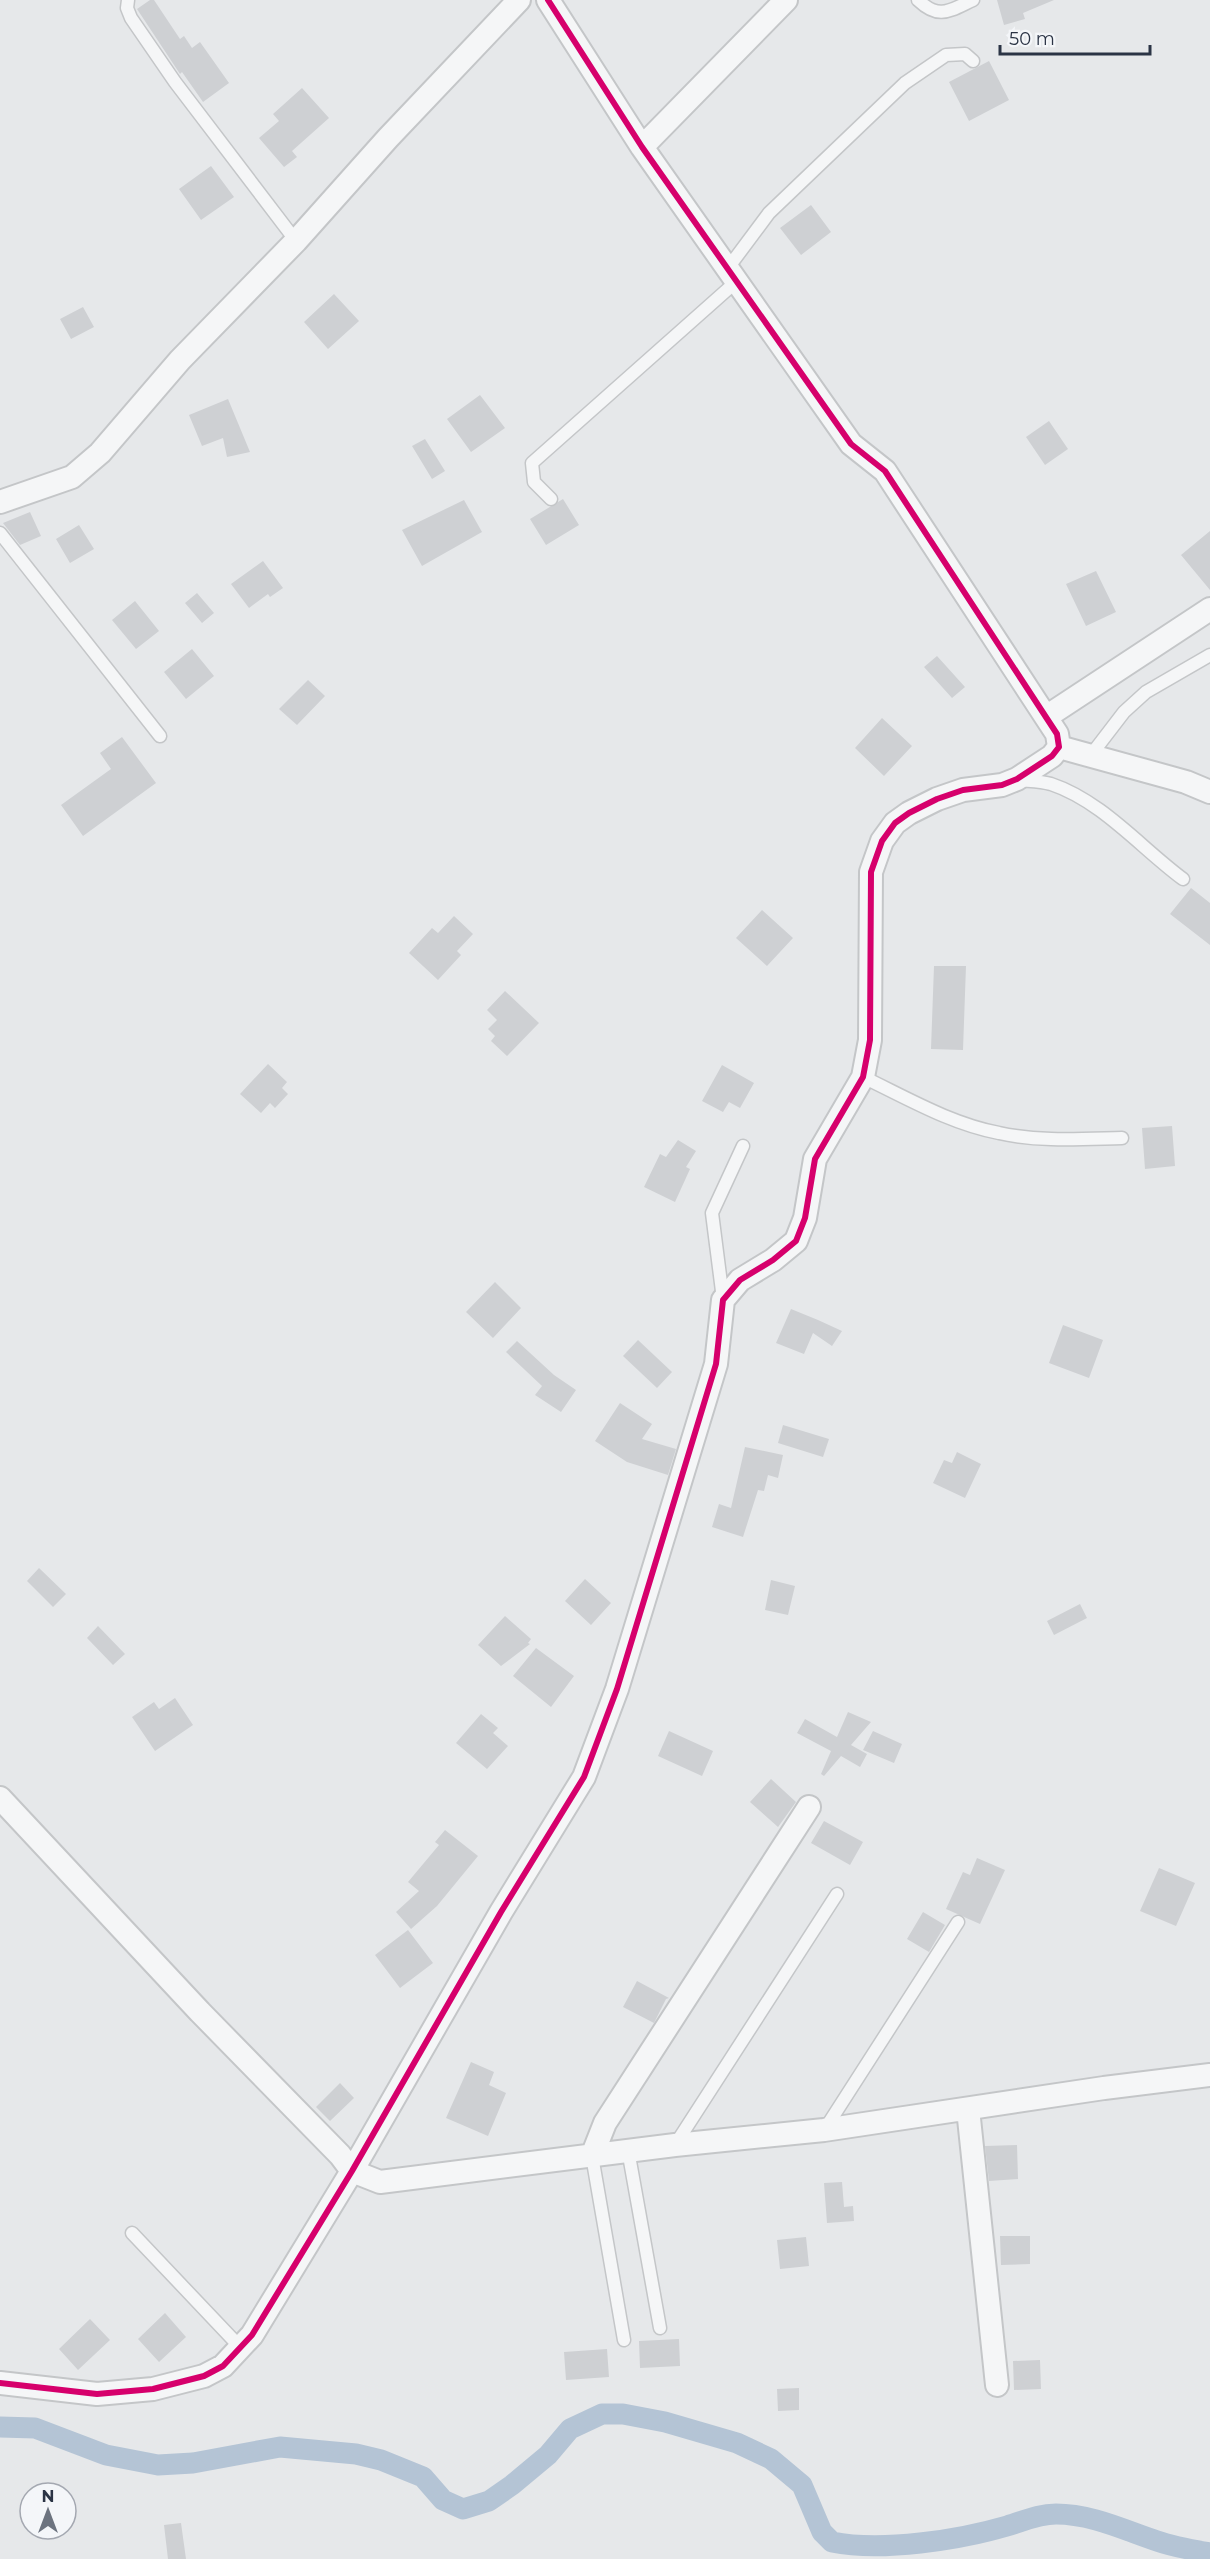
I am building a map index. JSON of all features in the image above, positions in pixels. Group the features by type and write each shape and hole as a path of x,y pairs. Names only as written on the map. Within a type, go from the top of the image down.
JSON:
{"street":[{"path":"0,502 72,477 100,453 180,360 296,241 388,138 519,0"},
{"path":"0,2383 98,2394 153,2389 204,2376 222,2366 241,2348 352,2171 501,1912 584,1777 617,1689 716,1364 723,1300 740,1280 773,1260 796,1241 805,1218 815,1159 863,1077 870,1040 871,872 882,840 895,823 937,799 977,786 1002,785 1017,780 1052,756 1059,747 1057,734 885,471 851,444 642,147 548,0"},
{"path":"642,147 786,0"},
{"path":"1046,717 1210,609"},
{"path":"1059,747 1186,782 1210,792"},
{"path":"0,1798 200,2012 340,2155 352,2171 380,2182 628,2150 824,2130 1210,2075"},
{"path":"592,2156 605,2123 808,1807"},
{"path":"968,2109 997,2385"}],"lane":[{"path":"128,0 127,8 131,18 175,82 296,241"},
{"path":"918,0 930,11 937,13 973,0"},
{"path":"551,499 534,482 532,463 732,274 769,213 905,83 946,55 965,54 973,61"},
{"path":"0,533 160,736"},
{"path":"1092,755 1124,712 1146,692 1210,655"},
{"path":"1017,780 1050,784 1077,797 1104,814 1183,879"},
{"path":"863,1077 949,1118 998,1133 1049,1140 1122,1138"},
{"path":"723,1300 712,1213 743,1146"},
{"path":"675,2145 837,1894"},
{"path":"824,2130 958,1922"},
{"path":"628,2150 660,2328"},
{"path":"592,2156 624,2340"},
{"path":"132,2233 241,2348"}],"building":[{"path":"150,0 154,0 180,39 184,36 192,48 200,42 229,83 203,102 182,72 180,74 137,9"},
{"path":"997,0 1054,0 1023,13 1025,19 1004,25"},
{"path":"989,61 1009,100 969,121 949,82"},
{"path":"302,88 329,118 292,151 297,157 284,167 259,138 279,121 273,114"},
{"path":"211,166 234,197 201,220 179,189"},
{"path":"811,205 831,232 801,255 780,228"},
{"path":"334,294 359,321 328,349 304,322"},
{"path":"83,307 94,327 71,339 60,319"},
{"path":"480,395 505,428 471,452 447,419"},
{"path":"228,399 250,452 227,457 223,438 202,446 189,415"},
{"path":"1049,421 1068,449 1045,465 1026,437"},
{"path":"425,439 445,471 432,479 412,446"},
{"path":"563,499 579,525 546,545 530,519"},
{"path":"464,500 482,532 422,566 402,530"},
{"path":"30,512 41,536 20,545 3,523"},
{"path":"79,525 94,549 70,563 56,539"},
{"path":"1210,531 1210,590 1181,555"},
{"path":"263,561 283,588 270,597 268,594 249,608 231,584"},
{"path":"1096,571 1116,612 1086,626 1066,584"},
{"path":"197,593 214,613 202,623 185,603"},
{"path":"135,601 159,631 136,649 112,620"},
{"path":"192,649 214,676 186,699 164,672"},
{"path":"937,656 965,687 952,698 924,667"},
{"path":"308,680 325,696 297,725 279,709"},
{"path":"882,718 912,746 884,776 855,748"},
{"path":"122,737 156,783 83,836 61,805 111,769 100,753"},
{"path":"1191,888 1210,903 1210,945 1170,914"},
{"path":"762,910 793,938 767,966 736,938"},
{"path":"454,916 473,934 457,951 461,955 438,980 409,953 432,928 438,933"},
{"path":"934,966 966,966 963,1050 931,1049"},
{"path":"505,991 539,1023 507,1056 491,1041 495,1036 488,1029 497,1020 487,1010"},
{"path":"268,1064 287,1082 282,1088 288,1094 275,1108 270,1103 261,1113 240,1094"},
{"path":"722,1065 754,1083 740,1108 729,1102 723,1112 702,1101"},
{"path":"1172,1126 1175,1166 1145,1169 1142,1128"},
{"path":"678,1140 696,1151 686,1167 690,1169 675,1202 644,1187 660,1154 666,1157"},
{"path":"495,1282 521,1308 493,1338 466,1312"},
{"path":"791,1309 842,1331 832,1346 813,1333 804,1354 776,1343"},
{"path":"1063,1325 1103,1340 1089,1378 1049,1363"},
{"path":"638,1340 672,1372 657,1388 623,1356"},
{"path":"517,1341 554,1375 576,1390 561,1412 535,1395 542,1386 506,1352"},
{"path":"620,1403 652,1424 642,1439 676,1449 668,1475 627,1462 595,1441"},
{"path":"783,1425 829,1439 823,1457 778,1443"},
{"path":"745,1447 783,1455 778,1478 768,1475 764,1491 758,1490 743,1537 712,1527 719,1504 731,1508"},
{"path":"957,1452 981,1464 965,1498 933,1483 944,1460 952,1463"},
{"path":"39,1568 66,1594 53,1607 27,1581"},
{"path":"585,1579 611,1603 591,1625 565,1601"},
{"path":"771,1580 795,1586 788,1615 765,1610"},
{"path":"1080,1604 1087,1618 1054,1635 1047,1621"},
{"path":"505,1616 531,1639 528,1643 530,1644 501,1666 478,1645"},
{"path":"98,1626 125,1654 113,1665 87,1638"},
{"path":"536,1648 574,1676 551,1707 513,1676"},
{"path":"175,1698 193,1725 155,1751 132,1717 154,1702 159,1709"},
{"path":"848,1712 871,1722 851,1745 867,1754 860,1767 841,1756 824,1776 821,1774 831,1751 797,1733 805,1719 837,1737"},
{"path":"481,1714 498,1728 493,1733 508,1746 487,1769 456,1743"},
{"path":"669,1731 713,1751 702,1776 658,1756"},
{"path":"873,1731 902,1744 894,1763 863,1750"},
{"path":"771,1779 796,1802 778,1827 750,1802"},
{"path":"824,1821 863,1842 850,1865 811,1843"},
{"path":"445,1830 478,1856 437,1906 411,1929 396,1912 419,1891 408,1882 439,1845 435,1842"},
{"path":"977,1858 1005,1870 980,1924 946,1909 963,1872 970,1875"},
{"path":"1159,1868 1195,1883 1176,1926 1140,1911"},
{"path":"923,1912 945,1925 929,1952 907,1939"},
{"path":"408,1930 433,1963 400,1988 375,1955"},
{"path":"637,1981 669,1998 666,1999 654,2023 623,2007"},
{"path":"471,2062 494,2072 489,2085 506,2093 488,2136 446,2118"},
{"path":"340,2083 354,2098 330,2121 316,2107"},
{"path":"1017,2145 1018,2179 989,2181 985,2146"},
{"path":"842,2182 844,2207 853,2206 854,2221 827,2223 824,2183"},
{"path":"1000,2236 1030,2236 1030,2264 1001,2265"},
{"path":"806,2237 809,2266 780,2269 777,2240"},
{"path":"165,2313 186,2337 159,2362 138,2339"},
{"path":"90,2319 110,2340 78,2370 59,2349"},
{"path":"679,2339 680,2366 640,2368 639,2341"},
{"path":"607,2349 609,2377 566,2380 564,2352"},
{"path":"1040,2360 1041,2389 1014,2390 1013,2361"},
{"path":"799,2388 799,2410 778,2411 777,2389"},
{"path":"181,2523 186,2559 168,2559 164,2525"}],"waterway":[{"path":"0,2427 35,2428 106,2455 158,2465 193,2463 280,2447 356,2454 381,2460 423,2477 443,2500 463,2509 489,2501 512,2485 548,2455 570,2429 602,2414 623,2414 665,2422 737,2443 771,2459 802,2485 822,2532 832,2542 874,2546 920,2543 966,2536 1037,2516 1056,2514 1095,2520 1163,2543 1210,2553"}],"cycle path":[{"path":"0,2383 97,2394 153,2389 204,2376 223,2366 252,2335 352,2171 501,1912 584,1777 617,1689 716,1364 723,1300 740,1280 773,1260 796,1241 805,1218 815,1159 863,1077 870,1040 871,872 882,841 895,823 909,813 937,799 963,790 1002,785 1017,779 1052,756 1059,747 1057,734 885,471 851,444 642,147 548,0"}]}
